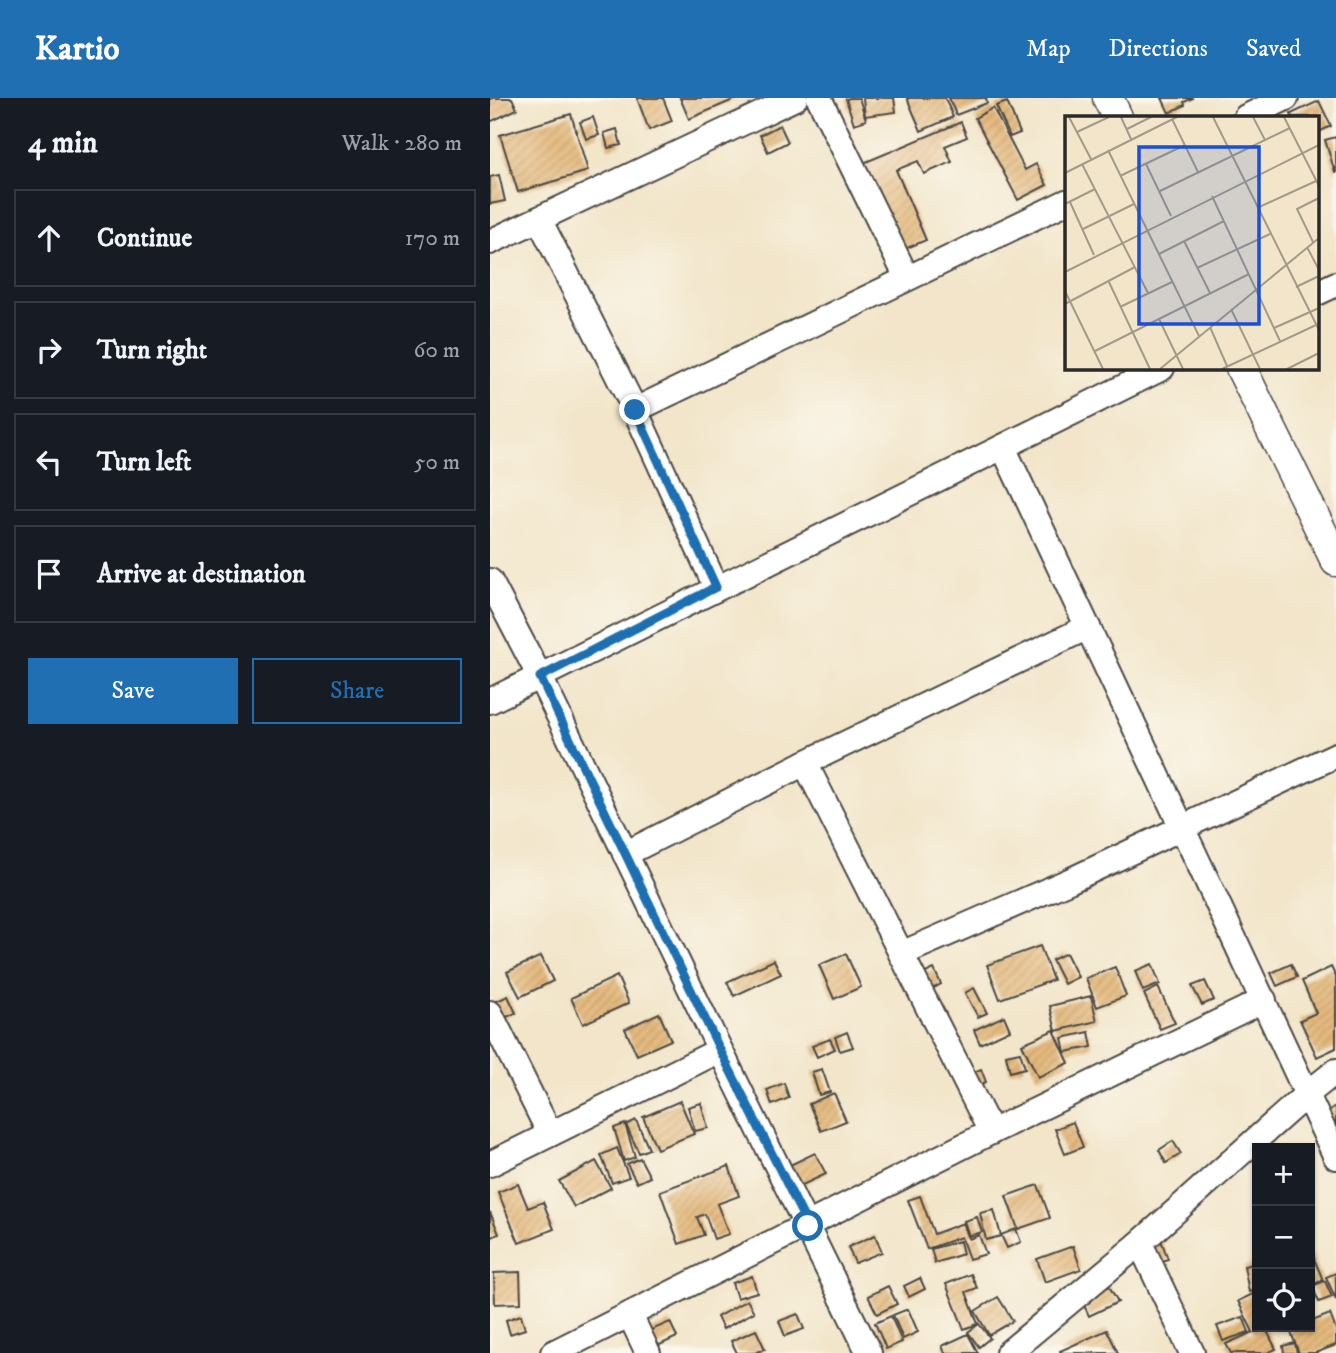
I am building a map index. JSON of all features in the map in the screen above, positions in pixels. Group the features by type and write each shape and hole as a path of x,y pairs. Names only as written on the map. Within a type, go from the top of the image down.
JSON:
{"street":[{"path":"490,242 795,98"},
{"path":"819,98 907,278"},
{"path":"1108,98 1117,116"},
{"path":"1248,116 1286,98"},
{"path":"635,410 1065,202"},
{"path":"539,219 635,410 716,587"},
{"path":"1318,293 1336,284"},
{"path":"490,701 1160,369"},
{"path":"1242,369 1329,530 1336,561"},
{"path":"1003,447 1336,1157"},
{"path":"490,581 540,677 869,1353"},
{"path":"625,854 805,763 1088,627"},
{"path":"901,954 1181,829 1336,755"},
{"path":"805,763 991,1132"},
{"path":"553,1353 991,1132 1264,1000"},
{"path":"490,1013 550,1134"},
{"path":"490,1164 720,1050"},
{"path":"1008,1353 1140,1243 1336,1071"},
{"path":"1140,1243 1192,1353"},
{"path":"629,1315 648,1353"}],"building":[{"path":"512,98 517,109 490,122 490,99"},
{"path":"637,98 663,98 672,121 649,130"},
{"path":"680,98 738,98 689,119"},
{"path":"859,98 866,120 854,124 846,99"},
{"path":"863,98 894,98 896,112 865,116"},
{"path":"907,98 945,98 953,117 921,131"},
{"path":"949,98 986,98 987,103 956,115"},
{"path":"1162,98 1193,98 1169,113"},
{"path":"1319,101 1331,126 1318,132 1318,116 1291,114"},
{"path":"1007,102 1020,133 1010,137 996,106"},
{"path":"993,108 1025,170 1036,164 1047,185 1018,200 975,118"},
{"path":"571,114 588,171 518,192 500,135"},
{"path":"593,117 599,135 586,139 580,122"},
{"path":"961,122 967,137 945,146 952,162 924,174 918,161 896,170 926,240 898,252 861,164"},
{"path":"780,125 788,142 768,152 760,135"},
{"path":"617,129 621,145 608,148 604,133"},
{"path":"1336,137 1336,172 1335,172 1325,140"},
{"path":"499,175 505,201 490,204 490,177"},
{"path":"1040,946 1053,980 1000,999 987,965"},
{"path":"1066,953 1078,977 1064,984 1052,960"},
{"path":"846,954 861,987 834,999 819,965"},
{"path":"541,956 553,981 520,997 507,972"},
{"path":"774,960 781,974 734,996 727,982"},
{"path":"1152,964 1160,984 1143,991 1135,971"},
{"path":"1291,964 1297,977 1277,986 1271,973"},
{"path":"1115,967 1126,996 1097,1007 1086,978"},
{"path":"1331,967 1336,977 1336,1048 1317,1057 1300,1020 1316,1013 1302,981"},
{"path":"934,969 941,984 923,994 915,978"},
{"path":"617,976 629,1003 583,1024 571,998"},
{"path":"1205,981 1214,1000 1202,1005 1192,986"},
{"path":"1158,987 1175,1023 1160,1029 1144,994"},
{"path":"974,988 987,1013 978,1017 965,993"},
{"path":"508,996 516,1013 495,1022 490,1004"},
{"path":"1091,996 1097,1021 1056,1031 1050,1006"},
{"path":"659,1013 671,1040 637,1055 625,1029"},
{"path":"1004,1016 1010,1030 980,1044 974,1030"},
{"path":"1054,1030 1069,1063 1038,1077 1022,1044"},
{"path":"847,1032 853,1047 840,1051 835,1037"},
{"path":"1089,1032 1092,1047 1065,1052 1062,1038"},
{"path":"830,1039 835,1049 817,1057 812,1046"},
{"path":"1020,1052 1025,1068 1010,1072 1006,1055"},
{"path":"822,1069 830,1092 819,1095 812,1072"},
{"path":"981,1069 986,1082 971,1089 965,1076"},
{"path":"784,1083 789,1098 772,1105 767,1090"},
{"path":"834,1093 846,1121 821,1131 809,1104"},
{"path":"680,1101 694,1134 657,1149 643,1117"},
{"path":"701,1103 708,1128 695,1131 688,1107"},
{"path":"1336,1106 1336,1132 1323,1116"},
{"path":"636,1120 649,1149 639,1153 626,1125"},
{"path":"1073,1122 1083,1147 1065,1154 1055,1129"},
{"path":"625,1124 635,1157 624,1161 614,1128"},
{"path":"1173,1141 1181,1154 1166,1163 1159,1150"},
{"path":"617,1148 629,1177 612,1183 601,1155"},
{"path":"815,1153 826,1174 798,1187 788,1166"},
{"path":"640,1158 650,1177 637,1183 627,1164"},
{"path":"596,1161 611,1188 574,1207 559,1181"},
{"path":"729,1166 739,1196 717,1204 729,1234 714,1239 705,1214 697,1217 704,1235 679,1244 660,1191"},
{"path":"518,1184 528,1208 543,1202 554,1229 519,1243 498,1192"},
{"path":"1038,1185 1050,1218 1018,1229 1006,1196"},
{"path":"920,1196 934,1234 963,1223 969,1239 979,1235 986,1254 969,1259 961,1237 927,1249 908,1200"},
{"path":"994,1210 1001,1236 986,1240 980,1213"},
{"path":"490,1212 499,1234 490,1238"},
{"path":"977,1217 982,1232 969,1236 964,1221"},
{"path":"1016,1229 1021,1242 1007,1248 1001,1235"},
{"path":"875,1235 882,1252 855,1263 848,1247"},
{"path":"1161,1240 1168,1259 1150,1265 1143,1246"},
{"path":"960,1241 963,1254 935,1263 931,1249"},
{"path":"1073,1246 1081,1269 1045,1282 1037,1259"},
{"path":"1315,1261 1323,1280 1315,1284"},
{"path":"1252,1264 1252,1291 1249,1292 1244,1266"},
{"path":"520,1272 521,1303 495,1304 494,1273"},
{"path":"1336,1273 1336,1300 1326,1277"},
{"path":"971,1274 977,1288 966,1292 978,1324 964,1329 946,1284"},
{"path":"752,1276 757,1292 737,1298 732,1283"},
{"path":"920,1278 925,1289 909,1297 904,1286"},
{"path":"1325,1281 1332,1297 1319,1302 1315,1285"},
{"path":"888,1286 897,1304 877,1314 868,1296"},
{"path":"1109,1286 1118,1302 1089,1316 1081,1299"},
{"path":"1252,1294 1252,1330 1238,1301"},
{"path":"998,1297 1013,1321 989,1335 975,1311"},
{"path":"747,1300 754,1312 723,1329 717,1317"},
{"path":"908,1309 918,1332 903,1339 893,1315"},
{"path":"798,1314 804,1329 785,1336 779,1321"},
{"path":"1330,1314 1336,1330 1336,1345 1315,1353 1299,1353 1291,1332 1315,1332 1315,1320"},
{"path":"521,1315 525,1329 510,1334 506,1320"},
{"path":"891,1316 902,1342 886,1349 875,1323"},
{"path":"1243,1317 1249,1332 1223,1341 1217,1326"},
{"path":"670,1322 677,1337 649,1350 642,1334"},
{"path":"979,1324 990,1338 979,1347 968,1332"},
{"path":"756,1330 765,1349 755,1353 737,1353 731,1341"},
{"path":"1107,1330 1118,1353 1060,1351"},
{"path":"1253,1332 1268,1332 1276,1349 1267,1353 1231,1353 1226,1344"},
{"path":"968,1334 978,1353 945,1353 942,1346"},
{"path":"1295,1343 1297,1353 1284,1353 1283,1346"}],"route":[{"path":"635,410 716,587 540,677 808,1226"}]}
